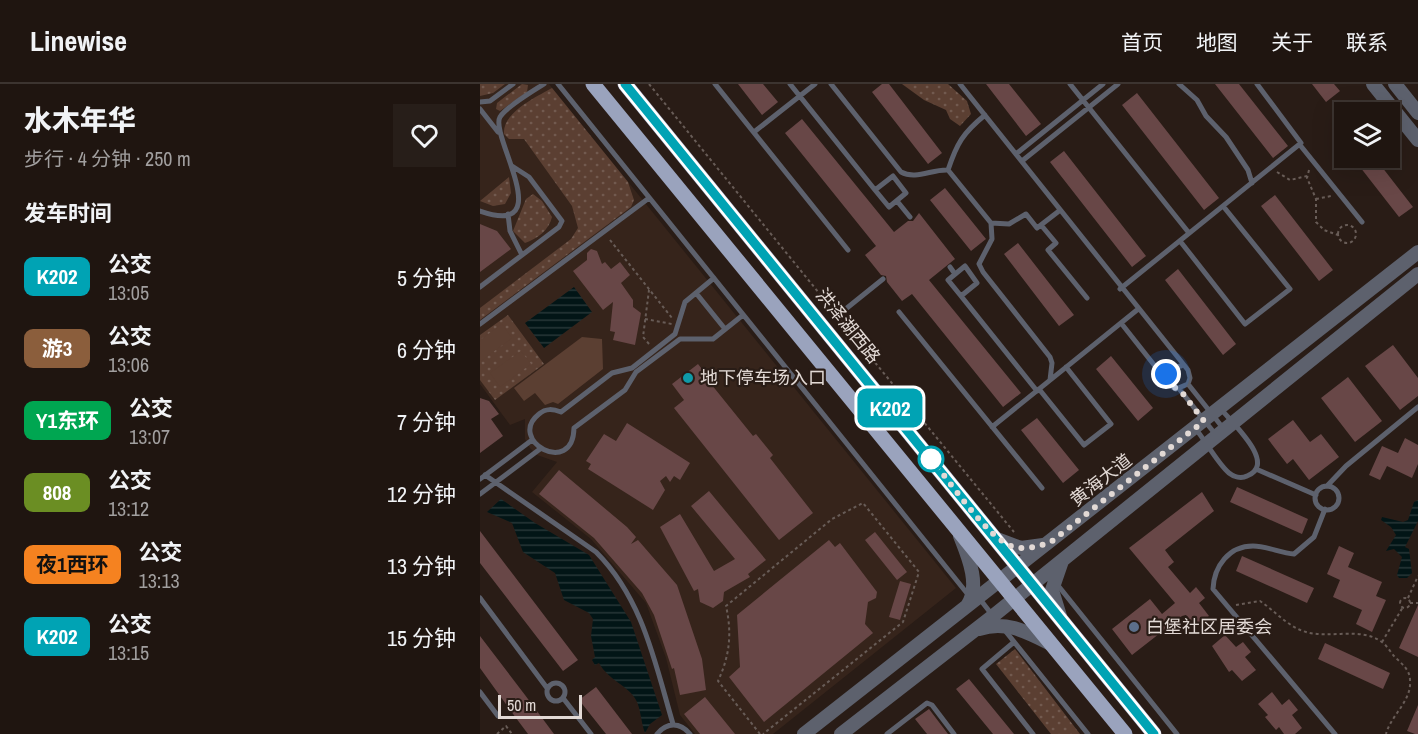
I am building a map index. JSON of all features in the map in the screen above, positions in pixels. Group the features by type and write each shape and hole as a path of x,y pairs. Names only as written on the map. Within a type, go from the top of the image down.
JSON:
{"main road":[{"path":"593,84 1125,734"},
{"name":"洪泽湖西路","path":"625,84 1154,734"},
{"path":"954,524 965,517 968,504"},
{"path":"1068,664 1071,651 1081,648 1088,652"}],"street":[{"path":"1373,84 1418,140"},
{"path":"1395,84 1418,113"},
{"name":"黄海大道","path":"804,734 1020,567 1418,252"},
{"name":"黄海大道","path":"841,734 974,630 997,620 1014,598 1033,583 1050,576 1064,558 1418,274"},
{"path":"954,524 972,576 972,602"},
{"path":"996,539 1015,547 1028,549 1051,542"},
{"path":"1050,576 1054,599 1061,618"},
{"path":"997,620 1053,645"}],"lane":[{"path":"480,102 490,101 513,84"},
{"path":"499,134 500,116 544,84"},
{"path":"558,84 972,602 997,620 1088,734"},
{"path":"715,84 848,250"},
{"path":"790,84 800,96 875,190 889,207 906,193 893,176 875,190"},
{"path":"754,132 815,84"},
{"path":"831,84 901,172 908,176"},
{"path":"960,84 1181,366 1190,374 1188,384 1208,418 1220,433 1230,474 1242,478 1256,469"},
{"path":"1070,84 1189,234"},
{"path":"1016,154 1103,84"},
{"path":"1022,162 1118,84"},
{"path":"1179,84 1197,100 1206,117 1226,137 1248,170 1252,183"},
{"path":"1257,84 1300,138 1300,145 1362,222"},
{"path":"480,110 499,134 517,178 519,198 514,209 508,214 494,216 480,211"},
{"path":"948,170 958,141 966,130 985,115"},
{"path":"1120,289 1300,145"},
{"path":"480,287 559,227 562,221 530,177 512,166"},
{"path":"898,183 908,176 937,169 948,170 991,223 992,239 982,256 981,268 1050,357 1053,363 1050,380"},
{"path":"480,324 649,198"},
{"path":"897,201 910,217"},
{"path":"1179,241 1245,324 1290,289 1223,206"},
{"path":"991,223 1009,224 1026,214 1037,228 1059,211"},
{"path":"508,214 510,231 522,255"},
{"path":"1041,225 1056,243 1048,250 1087,298"},
{"path":"961,296 977,282 965,266 948,280 961,296 1038,390 1084,445 1111,424 1066,368"},
{"path":"950,267 955,274"},
{"path":"971,275 981,268"},
{"path":"714,278 684,302 675,334 632,368 612,373 561,412 554,409 540,413 531,425 532,440 548,453 562,451 572,442 574,428 625,390 636,372 680,339 713,339 743,315"},
{"path":"837,316 883,279"},
{"path":"696,293 725,329"},
{"path":"992,427 1137,310"},
{"path":"899,312 1042,488"},
{"path":"1121,323 1172,388 1180,390 1220,433 1257,452 1256,469"},
{"path":"1166,380 1170,368 1181,366"},
{"path":"1180,390 1188,384"},
{"path":"1327,486 1346,466 1418,407"},
{"path":"1208,418 1220,433"},
{"path":"1208,418 1220,433"},
{"path":"482,477 532,440"},
{"path":"480,494 540,448"},
{"path":"1256,469 1316,495"},
{"path":"482,477 495,482 596,552 628,591 641,616 673,724"},
{"path":"1327,486 1335,488 1339,498 1333,508 1326,509 1318,506 1316,495 1320,488 1327,486"},
{"path":"1326,509 1314,537 1294,554 1254,546 1236,549 1223,558 1214,580 1214,589 1335,734"},
{"path":"1050,576 1177,734"},
{"path":"480,598 548,688"},
{"path":"1014,642 982,669 1033,734"},
{"path":"552,684 561,685 565,692 563,698 558,701 550,699 547,694 548,688 552,684"},
{"path":"480,692 498,716"},
{"path":"563,698 591,734"},
{"path":"887,734 927,703 932,705 954,734"},
{"path":"657,734 673,724 685,728 690,734"}],"path":[{"path":"650,84 1028,549"},
{"path":"1313,161 1307,176 1316,199 1315,215 1319,227 1338,234 1346,243 1352,242 1356,234 1354,228 1346,225 1341,227 1338,234"},
{"path":"1274,167 1285,178 1307,176"},
{"path":"1316,199 1339,194"},
{"path":"610,240 677,325"},
{"path":"649,290 643,337 654,351"},
{"path":"645,320 677,325"},
{"path":"863,503 919,572 903,622 761,734 718,681 728,654 730,626 726,606 832,519 863,503"},
{"path":"1410,603 1408,598 1418,576"},
{"path":"1383,642 1403,607 1401,600 1408,598"},
{"path":"1229,608 1243,602 1260,601 1292,626 1308,633 1345,633 1383,642 1407,669 1411,680 1408,694 1389,724 1386,734"},
{"path":"1403,607 1408,607 1410,603 1418,603"},
{"path":"497,734 506,726 512,734"}],"shaded area":[{"path":"480,84 549,84 956,588 773,734 695,734 680,715 666,658 646,603 591,539 532,492 557,462 537,455 530,448 525,439 525,419 510,425 480,384"},
{"path":"480,84 505,84 493,93 480,96"},
{"path":"522,84 528,85 527,92 500,111 496,109 497,103"},
{"path":"902,84 948,84 967,101 971,114 960,126 950,119 946,110 924,100"},
{"path":"552,88 628,182 634,200 631,207 480,320 480,308 571,239 578,228 572,206 524,139 509,139 504,134 508,119 514,113"},
{"path":"509,177 511,193 505,204 493,206 480,201"},
{"path":"533,194 542,201 552,217 542,233 525,243 513,231 526,199"},
{"path":"574,287 592,312 544,348 525,323"},
{"path":"508,315 544,364 495,400 480,380 480,335"},
{"path":"502,324 512,338 481,361 480,340"},
{"path":"582,337 602,339 603,369 558,404 553,402 545,405 535,393 524,401 514,388"},
{"path":"521,351 531,364 500,387 490,373"},
{"path":"501,499 535,523 589,555 631,622 662,715 650,724 645,733 639,708 633,695 608,674 599,663 595,665 592,660 595,657 591,636 593,619 589,613 564,600 555,573 523,552 512,523 487,512"},
{"path":"1418,500 1418,521 1405,547 1409,549 1412,573 1407,578 1399,578 1397,575 1402,557 1394,549 1386,551 1396,535 1391,527 1381,520 1382,517 1403,522 1408,520 1414,502"},
{"path":"1015,649 1080,734 1051,734 996,664"}],"building":[{"path":"738,84 763,84 778,102 762,115"},
{"path":"882,84 889,84 942,153 928,164 872,92"},
{"path":"986,84 1009,84 1041,124 1026,136"},
{"path":"1215,84 1239,84 1288,146 1273,158"},
{"path":"1312,84 1334,84 1340,91 1326,102"},
{"path":"1137,93 1219,198 1204,210 1122,105"},
{"path":"802,119 894,232 908,221 913,221 919,213 955,259 929,280 1021,393 1003,407 912,294 902,301 887,282 886,276 881,275 865,255 876,246 785,133"},
{"path":"1064,151 1146,256 1132,267 1050,162"},
{"path":"1361,168 1383,168 1413,207 1399,217"},
{"path":"945,188 986,239 971,251 930,200"},
{"path":"1275,195 1333,270 1319,281 1261,206"},
{"path":"480,224 497,231 511,249 480,272"},
{"path":"1018,243 1074,315 1059,326 1004,254"},
{"path":"591,249 597,251 602,264 605,262 611,269 620,262 630,275 621,283 633,300 633,307 641,313 635,345 613,340 615,332 610,331 613,302 603,310 573,271 587,260 587,253"},
{"path":"1178,269 1236,344 1223,355 1165,280"},
{"path":"1393,345 1418,378 1418,396 1400,410 1365,366"},
{"path":"1111,356 1153,408 1138,421 1096,369"},
{"path":"698,364 705,373 703,374 753,436 756,434 773,455 770,458 813,513 779,540 674,408 684,400 672,384"},
{"path":"1348,377 1382,421 1355,442 1321,398"},
{"path":"480,398 489,401 499,414 491,419 503,436 480,453"},
{"path":"1037,418 1079,470 1063,483 1021,430"},
{"path":"1293,420 1310,442 1321,434 1339,457 1309,480 1293,459 1287,464 1268,439"},
{"path":"627,423 690,463 680,480 674,476 670,482 666,476 660,481 665,490 653,510 588,469 591,464 586,461 604,434 616,441"},
{"path":"1405,438 1418,445 1418,464 1412,478 1387,466 1380,480 1369,475 1382,446 1398,453"},
{"path":"559,470 627,527 636,537 631,544 638,540 677,585 702,659 706,690 680,695 674,668 672,669 654,615 642,593 594,538 539,494"},
{"path":"1237,487 1308,519 1302,534 1230,502"},
{"path":"709,491 766,560 748,574 750,577 724,592 723,601 713,608 700,602 698,589 694,591 660,527 680,514 714,571 735,559 691,506"},
{"path":"1202,492 1214,511 1165,550 1174,562 1168,567 1190,593 1196,587 1205,598 1199,603 1209,616 1196,627 1186,615 1182,616 1132,655 1112,629 1150,599 1162,614 1175,603 1129,548"},
{"path":"480,531 578,660 563,671 480,563"},
{"path":"875,532 907,572 897,580 865,540"},
{"path":"829,540 835,547 840,543 877,592 876,598 868,602 865,624 873,633 764,722 729,677 740,667 737,615"},
{"path":"1339,546 1354,553 1348,567 1382,582 1376,596 1386,600 1372,632 1356,624 1362,610 1333,597 1340,580 1327,574"},
{"path":"1242,556 1314,588 1307,603 1236,571"},
{"path":"900,581 911,584 900,620 889,617"},
{"path":"1418,605 1418,657 1399,648"},
{"path":"1225,635 1236,647 1243,642 1251,652 1245,657 1256,670 1242,681 1232,670 1229,672 1212,646"},
{"path":"480,636 554,734 528,734 480,668"},
{"path":"1325,643 1390,673 1383,689 1318,659"},
{"path":"969,679 1014,734 993,734 956,689"},
{"path":"596,687 632,734 606,734 579,700"},
{"path":"1272,692 1282,705 1289,699 1298,710 1292,715 1302,728 1295,734 1284,734 1279,727 1276,730 1265,717 1268,715 1258,704"},
{"path":"705,697 735,734 700,734 684,714"},
{"path":"1418,705 1418,734 1415,734 1407,731"},
{"path":"929,709 948,734 927,734 915,719"}],"bus line":[{"name":"K202","path":"625,84 1154,734"}],"place":[{"name":"地下停车场入口","path":"688,378"},
{"name":"白堡社区居委会","path":"1134,627"}],"route":[{"path":"931,459 996,539 1008,545 1028,549 1051,542 1204,421 1180,390 1169,385 1166,374"}]}
